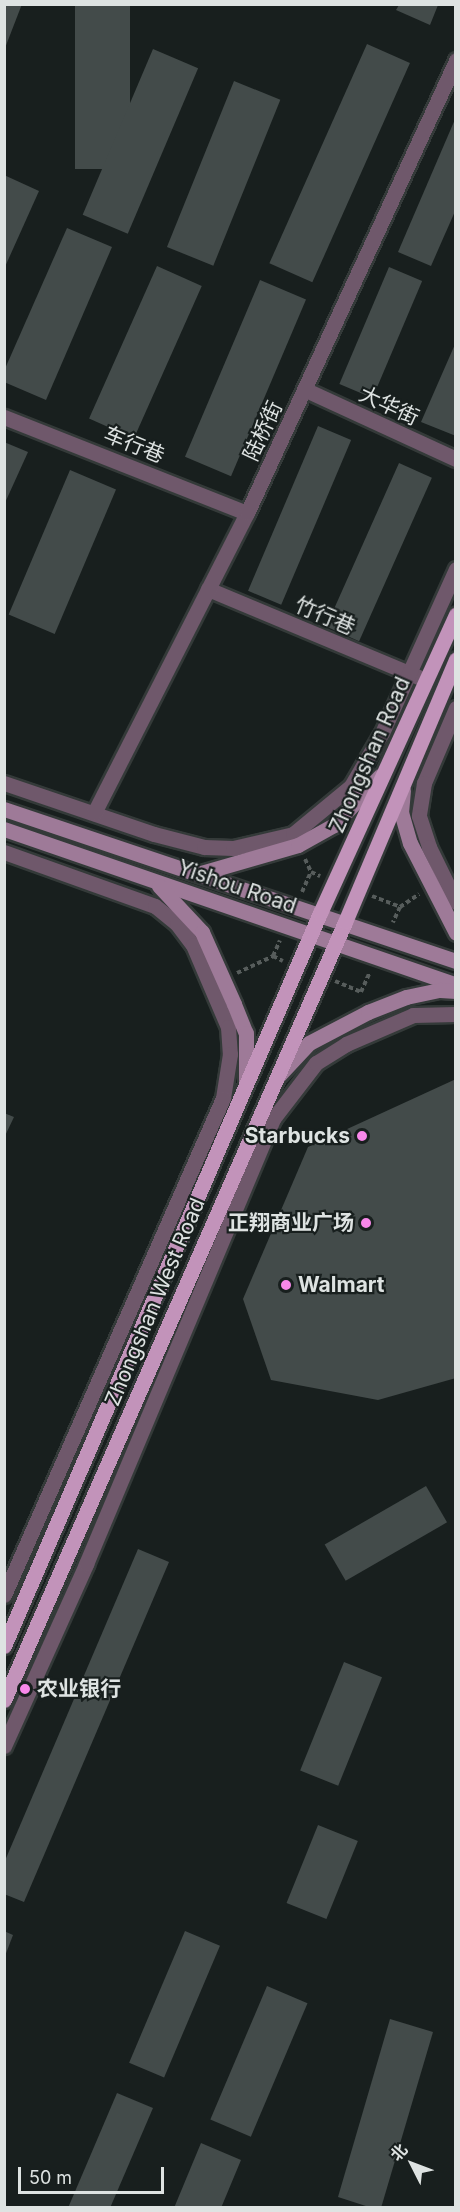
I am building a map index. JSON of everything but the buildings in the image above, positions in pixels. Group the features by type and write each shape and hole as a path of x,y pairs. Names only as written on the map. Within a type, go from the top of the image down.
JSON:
{"main road":[{"name":"Zhongshan Road","path":"320,912 391,762 456,614"},
{"name":"Zhongshan Road","path":"345,922 405,778 450,685 456,659"},
{"path":"201,873 298,845 334,825 391,762"},
{"path":"405,778 401,812 410,843 456,933"},
{"name":"Yishou Road","path":"4,808 320,912 456,961"},
{"name":"Yishou Road","path":"4,829 456,985"},
{"path":"155,882 202,932 246,1034 246,1084"},
{"name":"Zhongshan West Road","path":"4,1646 320,912"},
{"name":"Zhongshan West Road","path":"4,1700 271,1084 345,922"},
{"path":"271,1084 309,1043 368,1012 406,997 440,990 456,991"}],"street":[{"name":"陆桥街","path":"94,813 247,513 451,85 456,60"},
{"name":"大华街","path":"306,390 456,459"},
{"name":"车行巷","path":"4,417 247,513"},
{"path":"4,783 204,847 233,848 293,834 351,786 382,733 456,569"},
{"name":"竹行巷","path":"208,589 427,680"},
{"path":"456,708 424,783 419,816 456,902"},
{"path":"4,852 155,906 177,924 192,945 228,1027 230,1054 223,1098 4,1595"},
{"path":"4,1746 90,1553 273,1119 316,1063 346,1044 413,1015 456,1014"}],"path":[{"path":"223,979 273,957"}],"place":[{"name":"Starbucks","path":"362,1136"},
{"name":"正翔商业广场","path":"366,1223"},
{"name":"Walmart","path":"286,1285"},
{"name":"农业银行","path":"25,1689"}]}
